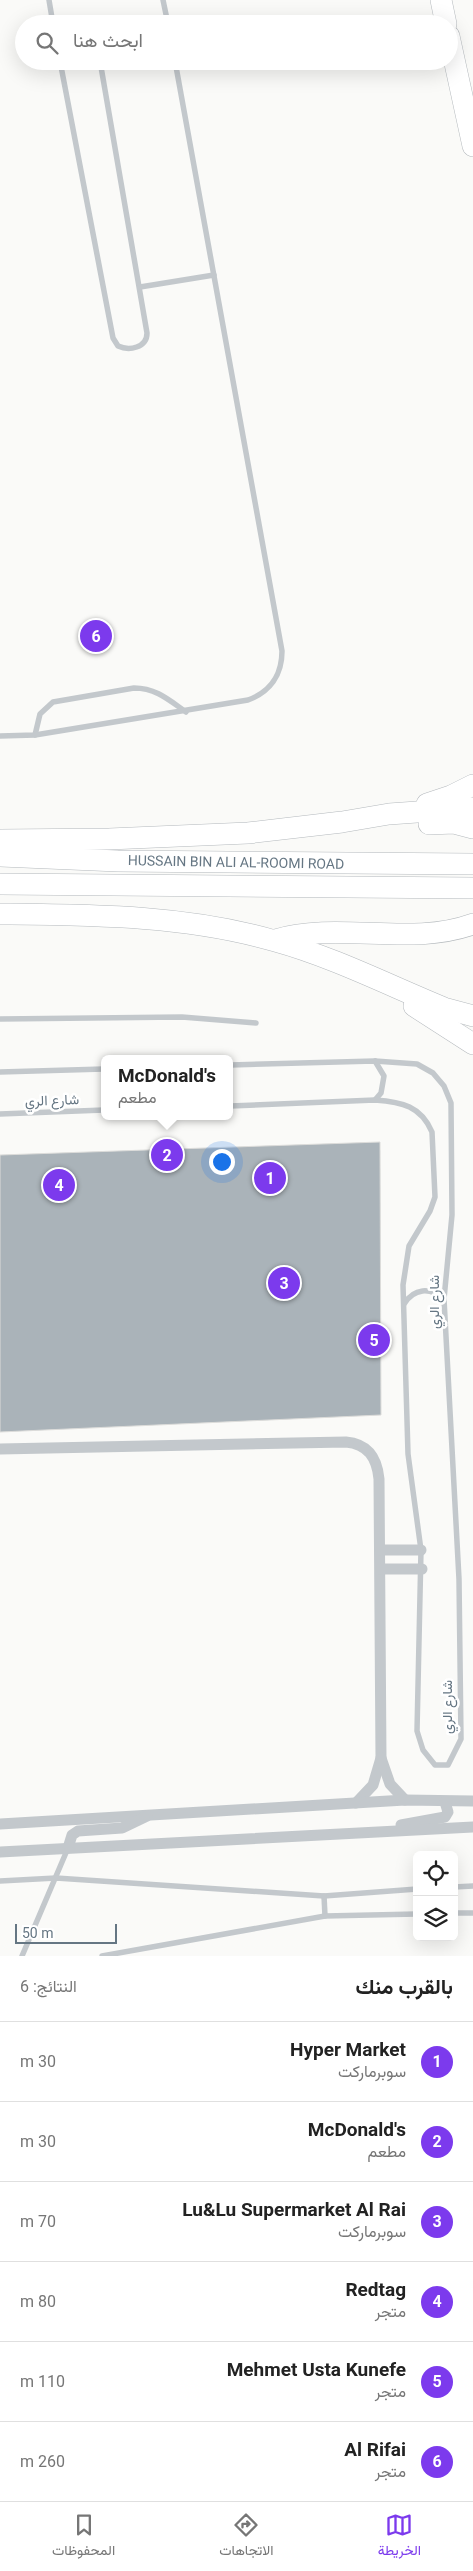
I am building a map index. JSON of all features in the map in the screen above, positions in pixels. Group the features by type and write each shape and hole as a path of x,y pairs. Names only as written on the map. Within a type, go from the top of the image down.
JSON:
{"highway":[{"path":"441,0 444,15"},
{"path":"456,70 473,146"},
{"path":"389,814 451,796 473,785"},
{"path":"0,840 248,833 342,822 389,814 473,808"},
{"path":"389,814 409,824 454,823 473,828"},
{"name":"HUSSAIN BIN ALI AL-ROOMI ROAD","path":"0,856 110,860 473,864"},
{"name":"HUSSAIN BIN ALI AL-ROOMI ROAD","path":"0,884 473,888"},
{"path":"0,914 151,918 214,927 275,940 444,1008 473,1016"},
{"path":"275,940 310,933 427,933 473,924"},
{"path":"367,977 473,1044"}],"street":[{"path":"0,1449 354,1443 362,1446 373,1455 378,1469 381,1550 381,1758 373,1785 356,1803"},
{"path":"381,1550 421,1550"},
{"path":"381,1569 422,1569"},
{"path":"381,1758 390,1784 405,1800"},
{"path":"0,1824 154,1813 405,1800 445,1802 473,1800"},
{"path":"378,1832 410,1822 445,1818 448,1812 445,1802"},
{"path":"68,1848 72,1836 78,1831 122,1828 154,1813"},
{"path":"0,1852 473,1827"}],"lane":[{"path":"49,0 52,15"},
{"path":"163,0 166,15"},
{"path":"62,70 113,338 121,348 139,346 147,337 102,70"},
{"path":"0,736 35,735 186,712 257,697 271,686 280,670 282,660 177,70"},
{"path":"140,287 214,275"},
{"path":"35,735 40,714 53,702 134,688 148,689 160,693 186,712"},
{"path":"0,1018 182,1017 256,1023"},
{"path":"375,1060 384,1076 381,1093 376,1100"},
{"name":"شارع الري","path":"233,1065 375,1060 417,1064 433,1073 444,1086 451,1103 452,1215 444,1299 459,1579 460,1739 448,1765 435,1765 423,1750 417,1731 422,1569 408,1454 403,1305 404,1267 409,1246 430,1211 435,1197 434,1142 428,1124 416,1109 398,1102 376,1100 233,1106"},
{"path":"0,1072 101,1069"},
{"name":"شارع الري","path":"0,1114 101,1110"},
{"path":"403,1305 414,1293 422,1290 430,1290 444,1299"},
{"path":"22,1956 68,1848"},
{"path":"0,1881 56,1878 324,1896 413,1889"},
{"path":"458,1887 473,1886"},
{"path":"324,1896 325,1916"},
{"path":"458,1913 473,1913"},
{"path":"102,1956 325,1916 413,1914"}],"building":[{"path":"380,1142 381,1415 0,1432 0,1155"}],"place":[{"name":"Al Rifai","path":"96,636"},
{"name":"McDonald's","path":"167,1155"},
{"name":"Hyper Market","path":"270,1178"},
{"name":"Redtag","path":"59,1185"},
{"name":"Lu&Lu Supermarket Al Rai","path":"284,1283"},
{"name":"Mehmet Usta Kunefe","path":"374,1340"}]}
